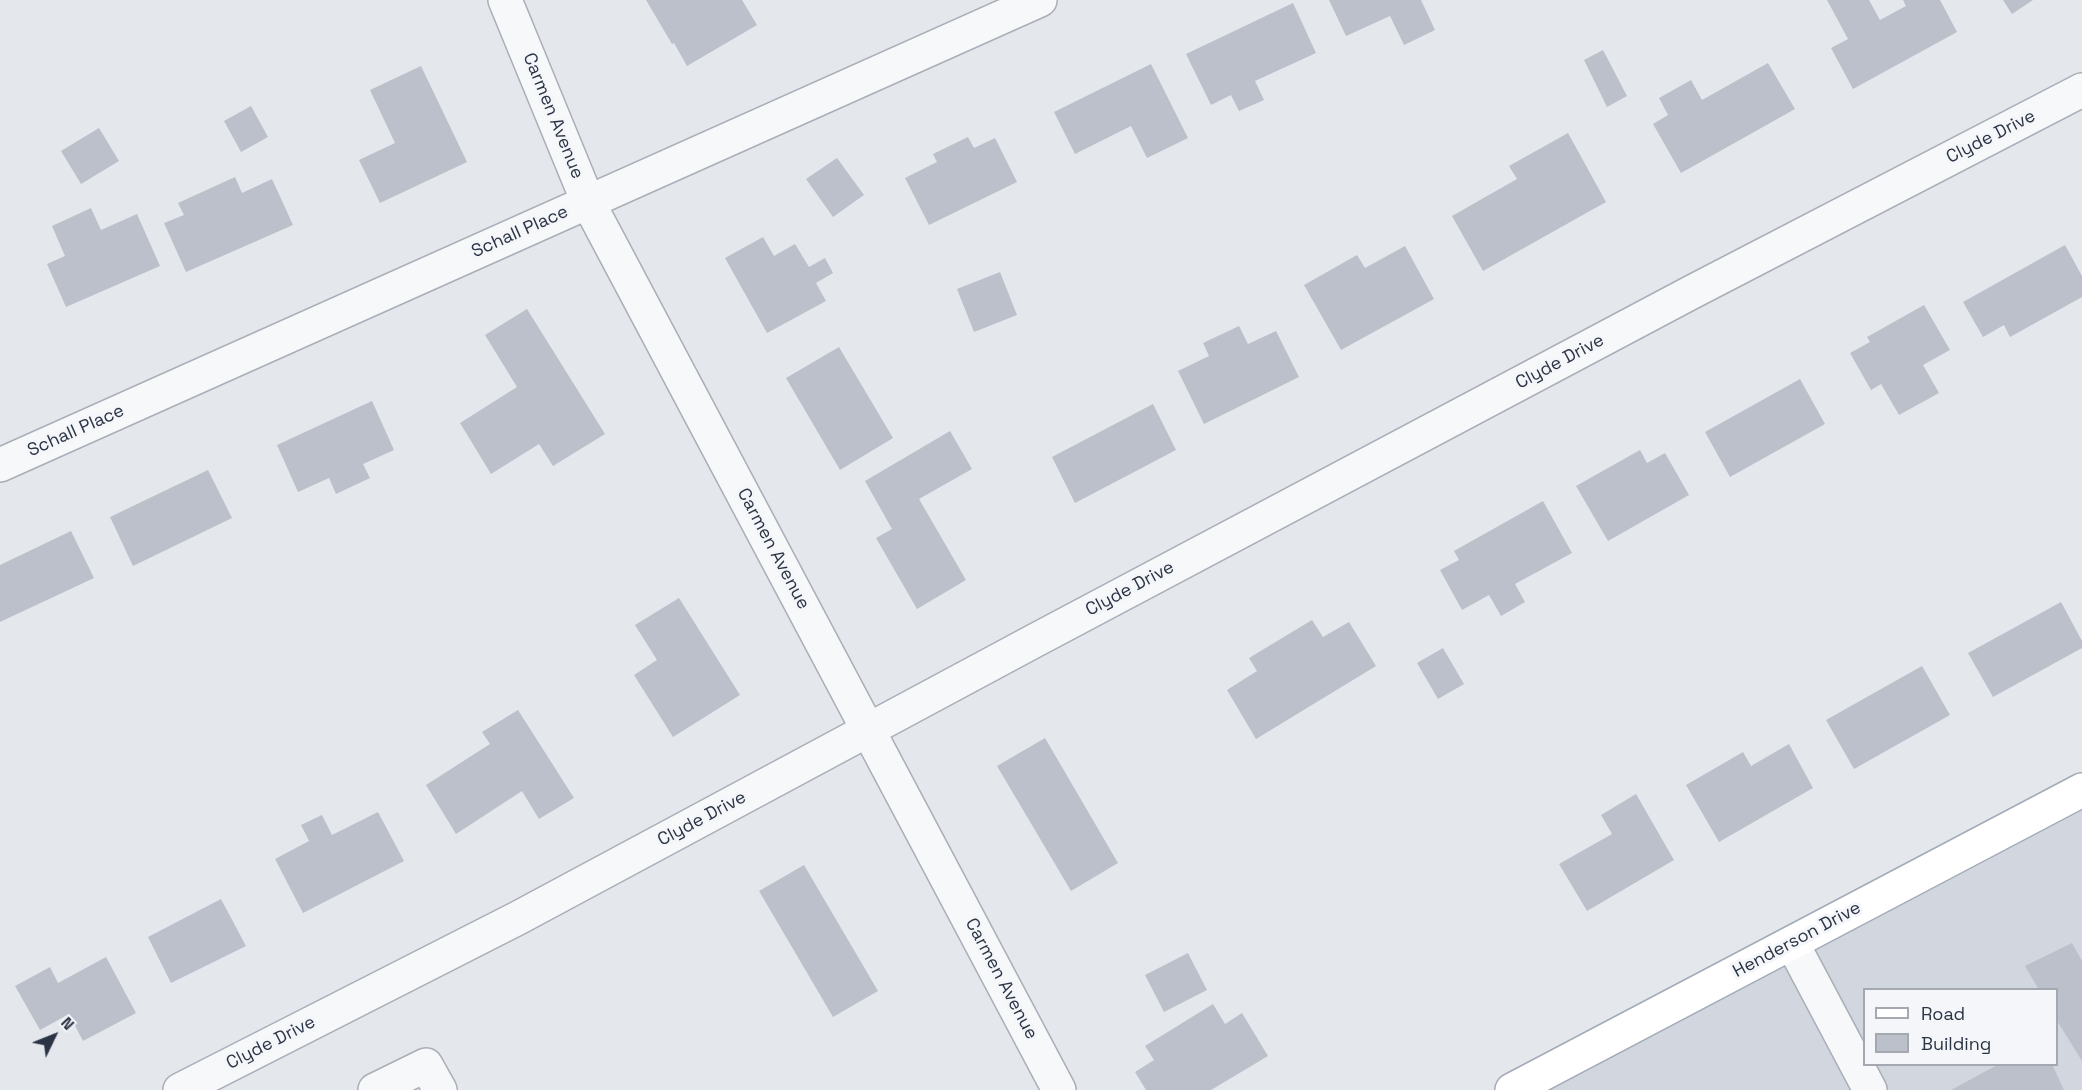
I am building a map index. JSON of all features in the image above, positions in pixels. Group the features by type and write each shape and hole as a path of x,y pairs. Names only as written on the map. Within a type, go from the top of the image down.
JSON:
{"main road":[{"name":"Henderson Drive","path":"1512,1090 2082,790"}],"street":[{"name":"Carmen Avenue","path":"505,0 588,202 1059,1090"},
{"name":"Schall Place","path":"0,465 1040,0"},
{"name":"Clyde Drive","path":"180,1090 227,1079 518,918 868,730 1692,292 2082,90"},
{"path":"1792,943 1870,1090"},
{"path":"375,1090 426,1065 440,1090"}],"shaded area":[{"path":"2082,790 2082,1090 1512,1090"}],"building":[{"path":"646,0 742,0 757,25 687,66"},
{"path":"1329,0 1421,0 1435,30 1404,45 1390,16 1346,36"},
{"path":"1827,0 1869,0 1880,20 1906,6 1903,0 1940,0 1957,32 1853,89 1831,48 1848,39"},
{"path":"2003,0 2033,0 2012,14"},
{"path":"1293,3 1316,53 1255,81 1264,100 1239,111 1231,95 1211,105 1186,54"},
{"path":"1603,50 1627,96 1607,107 1584,60"},
{"path":"1768,63 1795,109 1681,173 1653,124 1668,115 1659,98 1691,80 1702,100"},
{"path":"1151,64 1188,138 1147,158 1131,126 1075,154 1054,112"},
{"path":"421,66 467,162 380,203 359,160 395,143 370,90"},
{"path":"251,106 268,137 241,152 224,121"},
{"path":"99,128 119,161 81,184 61,151"},
{"path":"1568,133 1606,202 1483,271 1452,216 1517,179 1509,166"},
{"path":"968,137 974,148 995,138 1017,182 929,225 905,178 937,162 933,154"},
{"path":"837,158 864,195 833,217 806,179"},
{"path":"235,177 242,193 272,179 293,225 186,272 164,223 184,215 178,203"},
{"path":"91,208 101,230 137,214 160,266 66,307 47,264 65,256 52,226"},
{"path":"763,237 774,256 795,244 809,267 825,258 833,273 816,283 826,301 767,333 725,258"},
{"path":"2065,245 2082,276 2082,297 2010,337 2004,325 1983,337 1963,302"},
{"path":"1405,246 1434,299 1341,350 1304,285 1357,255 1365,268"},
{"path":"1000,272 1017,315 974,332 957,289"},
{"path":"1924,305 1950,350 1923,365 1939,393 1899,415 1881,384 1871,390 1850,353 1870,342 1867,337"},
{"path":"527,309 605,434 553,466 539,444 491,474 460,423 517,387 485,335"},
{"path":"1239,326 1248,344 1276,331 1299,377 1204,424 1178,371 1209,356 1203,343"},
{"path":"839,347 893,438 840,470 786,378"},
{"path":"1800,379 1825,424 1730,477 1705,432"},
{"path":"372,401 394,450 363,464 370,478 336,494 329,478 298,492 277,445"},
{"path":"1153,404 1176,450 1075,503 1052,457"},
{"path":"950,431 972,469 919,499 966,580 917,609 876,538 892,529 865,481"},
{"path":"1640,450 1647,463 1665,453 1689,495 1608,541 1576,486"},
{"path":"208,470 232,518 133,566 110,517"},
{"path":"1543,501 1572,553 1515,584 1525,602 1501,616 1489,595 1462,610 1440,570 1459,560 1454,551"},
{"path":"71,531 94,578 0,622 0,565"},
{"path":"679,598 740,695 673,737 634,675 657,660 635,625"},
{"path":"2061,602 2082,641 2082,648 1993,697 1968,653"},
{"path":"1312,620 1323,637 1349,622 1376,666 1256,739 1227,690 1257,671 1249,658"},
{"path":"1443,648 1464,684 1438,699 1417,663"},
{"path":"1922,666 1950,715 1854,769 1826,720"},
{"path":"518,710 574,798 539,819 522,791 456,834 426,785 490,744 482,732"},
{"path":"1045,738 1118,863 1071,891 997,766"},
{"path":"1789,744 1813,788 1719,842 1686,785 1743,752 1751,766"},
{"path":"1636,794 1674,860 1587,911 1559,864 1612,834 1601,815"},
{"path":"378,812 404,861 303,913 275,859 309,841 301,825 322,815 332,835"},
{"path":"804,865 878,991 833,1017 759,891"},
{"path":"221,899 246,946 171,983 148,937"},
{"path":"2072,943 2082,961 2082,1061 2058,1022 2058,988 2038,988 2025,966"},
{"path":"1188,953 1207,990 1164,1012 1145,975"},
{"path":"106,957 136,1013 83,1041 69,1014 40,1030 15,986 50,967 58,983"},
{"path":"1213,1004 1225,1024 1242,1013 1268,1056 1211,1090 1146,1090 1135,1072 1154,1060 1145,1046"},
{"path":"1995,1066 2053,1066 2064,1090 1951,1090"}]}
